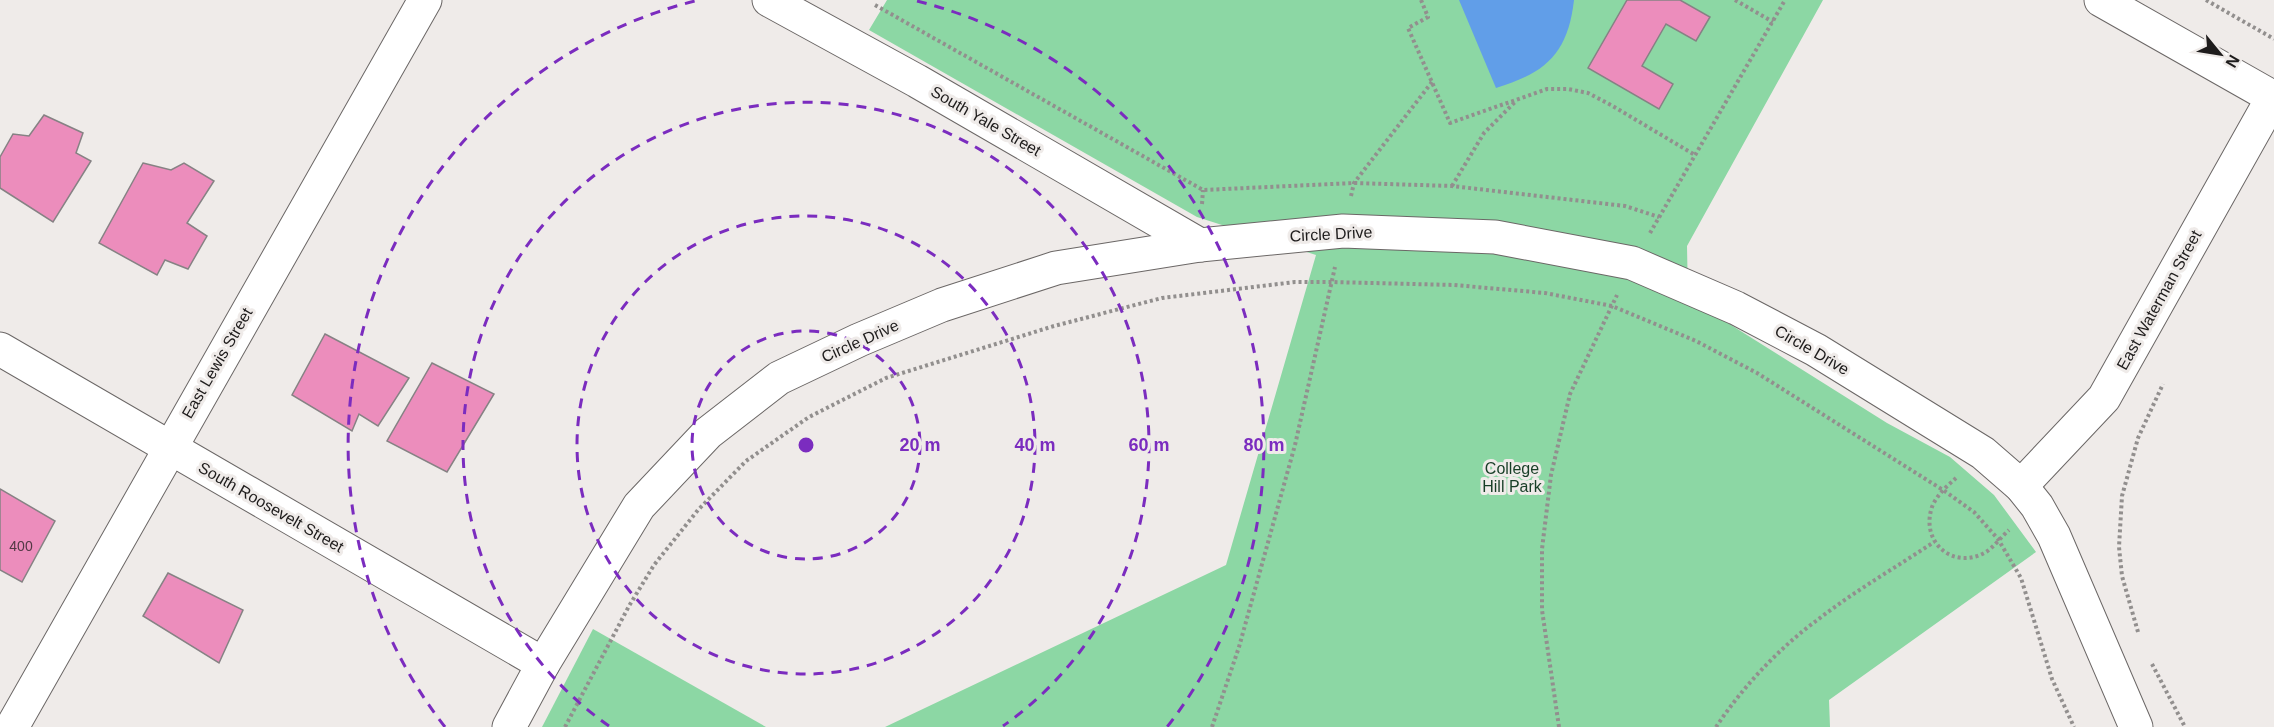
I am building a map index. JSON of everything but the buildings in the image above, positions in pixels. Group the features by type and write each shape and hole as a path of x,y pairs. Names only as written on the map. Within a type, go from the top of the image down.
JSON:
{"street":[{"name":"East Lewis Street","path":"12,727 425,0"},
{"name":"South Yale Street","path":"769,0 917,81 1200,245"},
{"path":"2101,0 2273,98"},
{"name":"East Waterman Street","path":"2029,496 2104,398 2273,98"},
{"name":"Circle Drive","path":"509,727 543,664 639,506 708,433 779,378 859,340 942,305 1056,268 1200,245 1343,231 1495,237 1632,263 1736,308 1816,350 1983,453 2029,496 2054,536 2136,727"},
{"name":"South Roosevelt Street","path":"0,349 543,664"}],"path":[{"path":"1421,0 1428,17 1408,28 1450,123 1547,89 1568,88 1588,93 1611,105 1695,156"},
{"path":"1735,0 1773,22"},
{"path":"1558,727 1542,610 1542,549 1550,486 1570,394 1632,263 1785,0"},
{"path":"2206,0 2274,39"},
{"path":"875,5 1203,190 1354,183 1452,186 1624,206 1659,217"},
{"path":"1212,727 1239,647 1295,445 1354,183 1432,82"},
{"path":"1452,186 1484,132 1517,99"},
{"path":"565,727 629,606 662,556 698,510 746,461 809,417 886,378 1054,326 1162,298 1295,282 1454,285 1534,292 1612,306 1696,341 1757,373 1943,490 1974,512 1998,539 2021,578 2052,679 2074,727"},
{"path":"2142,642 2121,576 2119,547 2122,496 2138,438 2163,384"},
{"path":"1983,453 1943,490 1932,506 1930,520 1934,542 1945,553 1958,558 1974,557 1987,551 2029,496"},
{"path":"1716,727 1728,709 1771,661 1815,621 1934,542"},
{"path":"2151,663 2185,727"}],"green space":[{"name":"College Hill Park","path":"887,0 1823,0 1687,246 1688,298 1887,423 1950,457 1994,495 2036,552 1829,700 1830,727 885,727 1226,565 1316,255 1197,217 869,30"},
{"path":"593,629 766,727 542,727"}],"water":[{"path":"1459,0 1574,0 1566,34 1552,58 1541,68 1528,75 1496,88"}]}
